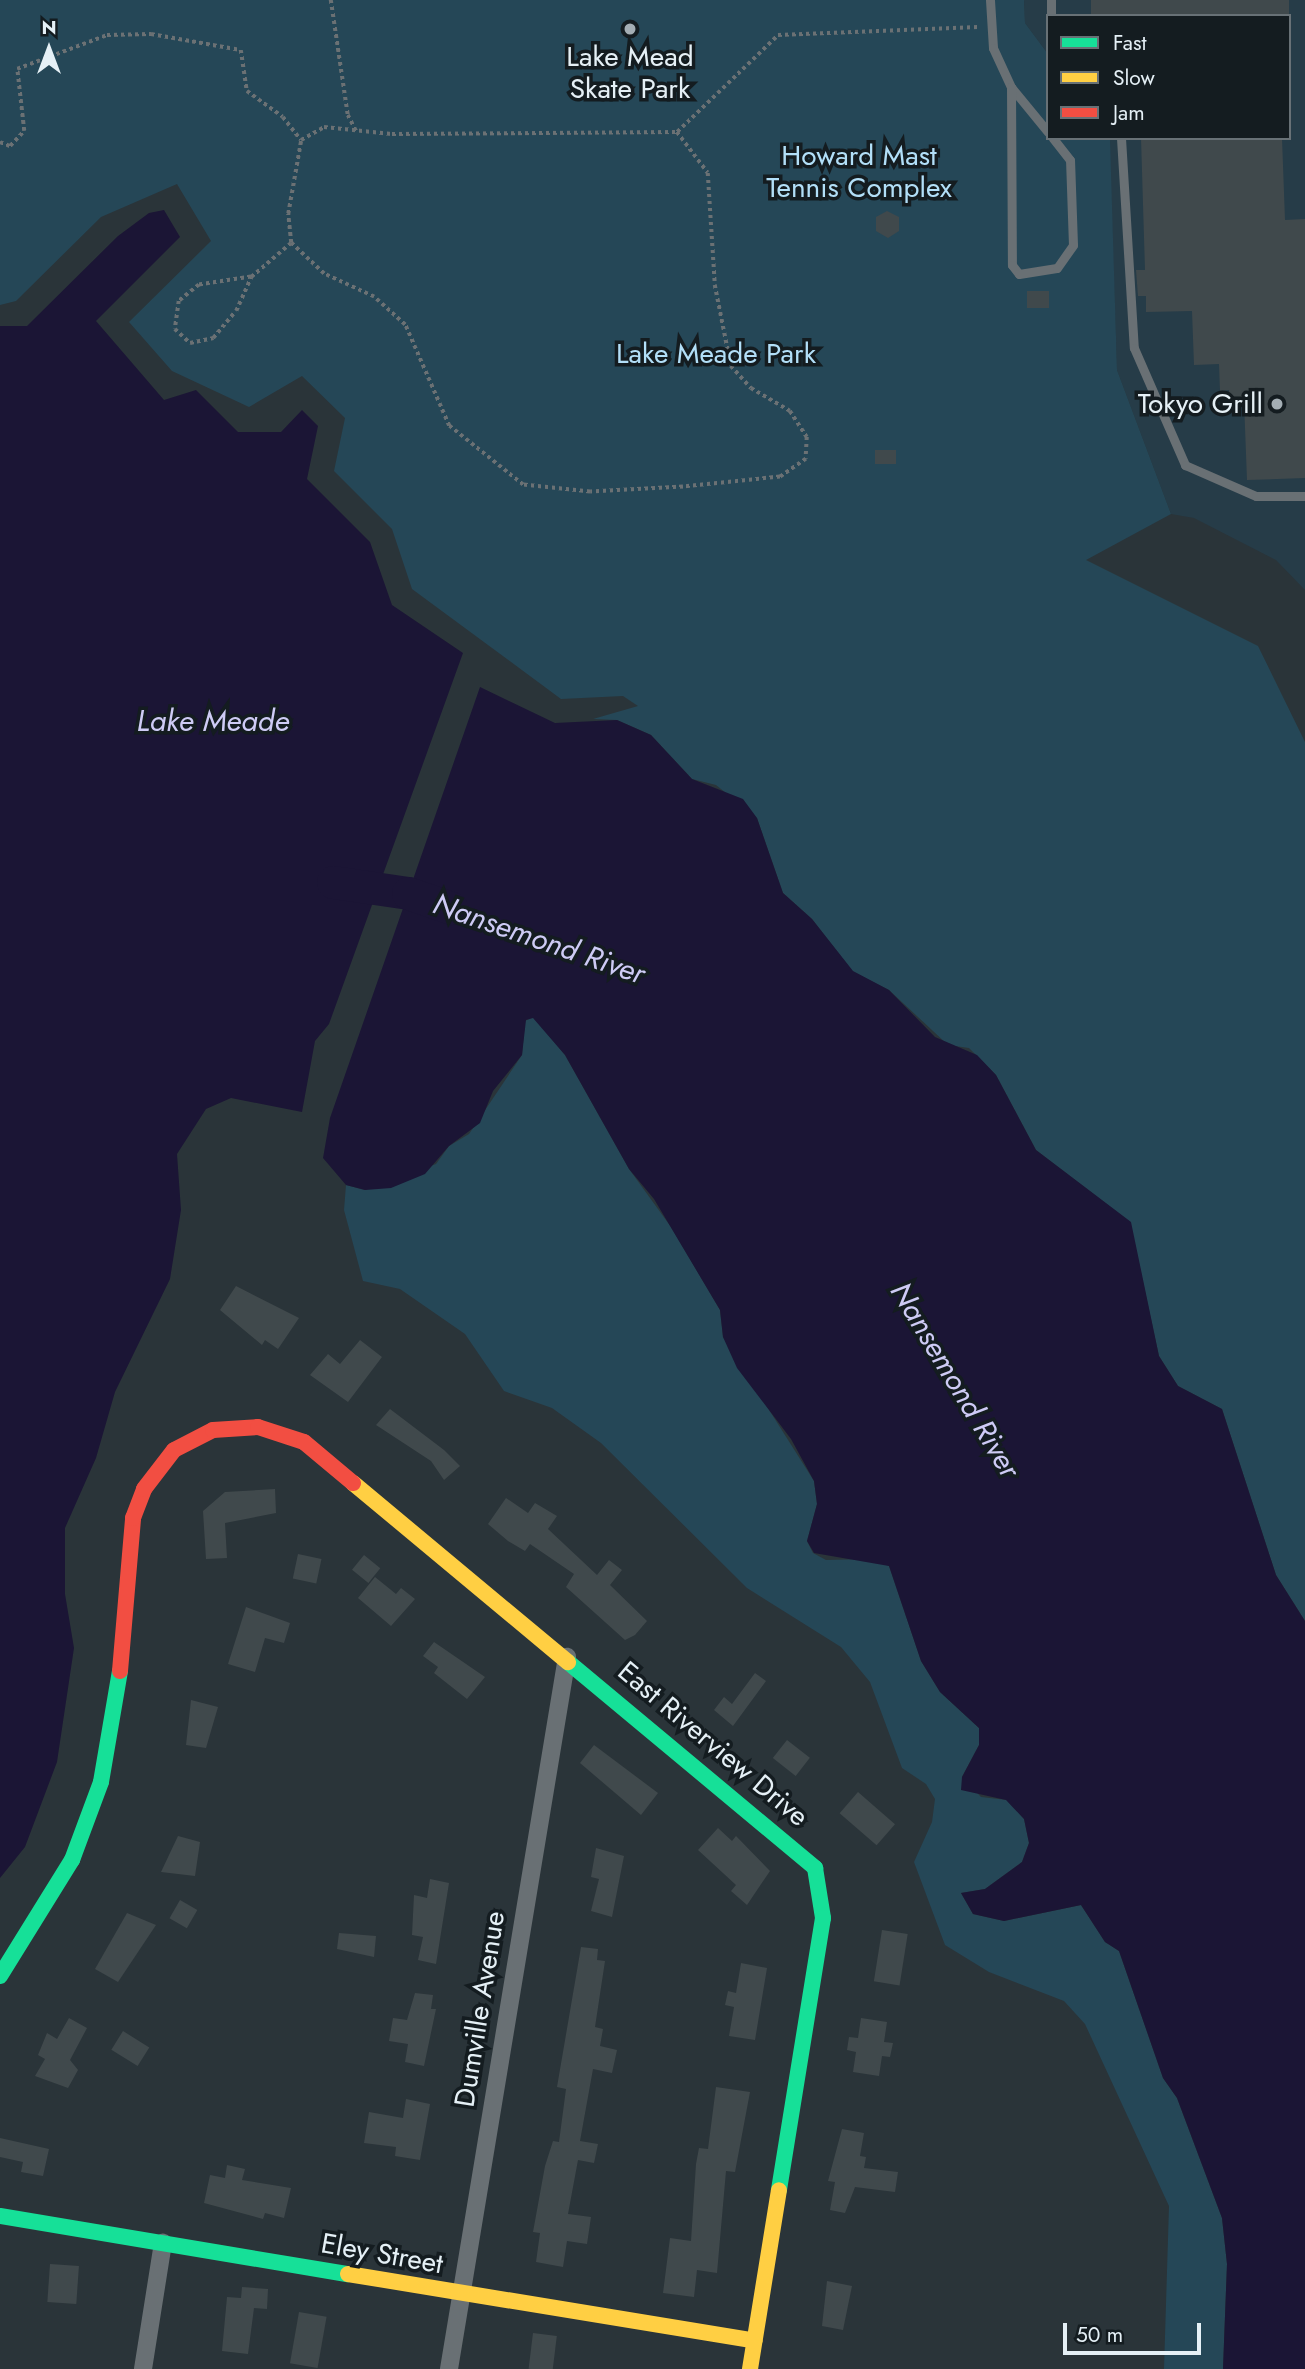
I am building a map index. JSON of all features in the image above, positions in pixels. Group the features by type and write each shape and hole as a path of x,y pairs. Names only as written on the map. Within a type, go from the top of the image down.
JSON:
{"street":[{"name":"East Riverview Drive","path":"0,1976 72,1860 101,1782 118,1696 133,1518 159,1465 193,1438 235,1426 282,1432 304,1442 804,1854 821,1882 823,1918 750,2369"},
{"name":"Dumville Avenue","path":"449,2369 567,1657"},
{"name":"Eley Street","path":"0,2216 461,2295 755,2341"},
{"path":"143,2369 163,2243"}],"lane":[{"path":"990,0 993,47 1011,87 1046,130"},
{"path":"1011,87 1012,265 1019,274 1057,268 1073,245 1070,160 1055,140"},
{"path":"1121,140 1134,348 1185,465 1256,496 1305,496"}],"path":[{"path":"331,0 348,115 356,131"},
{"path":"301,140 324,127 356,131 677,132 778,35 992,27"},
{"path":"0,142 10,146 24,131 17,69 107,35 151,34 241,50 247,91 283,117 301,140 288,214 291,243 324,274 374,297 405,325 449,426 523,485 590,492 780,477 806,458 807,437 790,411 751,388 731,366 715,285 708,173 677,132"},
{"path":"251,277 199,285 179,301 175,329 190,343 213,338 236,311 251,277 291,243"}],"shaded area":[{"path":"1024,0 1305,0 1305,590 1276,560 1194,518 1171,514 1117,370 1109,140 1291,140 1291,14 1046,14 1046,51 1025,23"}],"green space":[{"name":"Lake Meade Park","path":"0,0 1024,0 1025,23 1046,51 1046,140 1110,140 1117,370 1171,514 1086,560 1258,646 1305,742 1305,1621 1276,1575 1222,1409 1178,1386 1159,1356 1130,1222 1036,1150 996,1075 969,1048 948,1045 889,990 853,972 812,919 783,893 757,818 716,785 692,779 651,735 617,720 593,719 638,706 623,696 561,699 412,589 392,529 334,471 345,418 302,376 249,407 172,371 129,322 211,241 177,184 101,217 16,301 0,305"},
{"path":"533,1017 565,1055 629,1169 671,1227 720,1310 723,1337 814,1481 817,1504 807,1541 813,1553 826,1560 872,1559 889,1566 921,1661 940,1692 979,1728 979,1745 962,1777 981,1797 1007,1800 1024,1819 1029,1843 1022,1862 985,1889 961,1893 973,1914 1004,1921 1081,1905 1105,1942 1119,1951 1163,2078 1177,2098 1222,2218 1227,2264 1223,2369 1164,2369 1169,2206 1085,2024 1064,2001 989,1972 945,1945 914,1862 932,1822 935,1799 926,1784 902,1768 870,1682 841,1647 747,1588 601,1443 552,1408 504,1391 465,1334 400,1289 363,1281 344,1210 346,1185 365,1190 436,1164 449,1146 469,1134 522,1055 525,1021"}],"water":[{"name":"Lake Meade","path":"164,210 180,237 96,321 164,400 196,390 238,432 281,432 302,410 318,426 307,479 370,542 392,605 463,653 329,1024 315,1041 302,1112 231,1098 206,1109 177,1154 181,1210 170,1279 115,1392 96,1458 65,1528 65,1594 74,1648 57,1762 25,1847 0,1878 0,326 27,326 118,236 149,213"},
{"name":"Nansemond River","path":"480,687 555,723 617,720 651,735 692,779 743,799 757,818 783,893 812,919 853,971 889,990 935,1037 977,1055 996,1075 1036,1150 1131,1222 1159,1356 1178,1386 1222,1409 1276,1575 1305,1621 1305,2369 1223,2369 1227,2264 1222,2218 1177,2098 1163,2078 1119,1951 1105,1942 1081,1905 1004,1921 973,1914 961,1893 985,1889 1022,1862 1029,1843 1024,1819 1006,1800 961,1790 962,1777 979,1745 979,1728 940,1692 921,1661 889,1566 814,1553 807,1541 817,1504 814,1481 791,1439 737,1368 723,1337 720,1310 654,1199 629,1169 565,1055 533,1018 526,1020 522,1055 493,1091 480,1123 449,1146 425,1174 391,1188 365,1190 346,1185 323,1158 330,1118"}],"building":[{"path":"1091,0 1289,0 1289,14 1091,14"},
{"path":"1141,140 1282,140 1285,220 1305,219 1305,478 1247,480 1244,401 1229,401 1229,390 1220,391 1219,364 1194,365 1192,311 1146,312 1146,296 1138,296 1136,270 1145,270"},
{"path":"887,211 899,217 899,231 888,238 876,231 876,217"},
{"path":"1027,291 1049,291 1049,308 1027,308"},
{"path":"875,450 896,450 896,464 875,464"},
{"path":"236,1286 299,1318 278,1349 265,1340 262,1345 220,1310"},
{"path":"360,1340 382,1357 348,1402 310,1375 328,1354 340,1364"},
{"path":"390,1409 444,1450 460,1466 444,1480 431,1461 376,1425"},
{"path":"275,1489 276,1513 225,1523 227,1558 206,1559 203,1511 225,1492"},
{"path":"506,1498 528,1513 535,1503 557,1516 548,1529 597,1575 609,1560 622,1570 610,1585 647,1621 635,1635 625,1640 566,1587 574,1574 530,1544 525,1551 488,1524"},
{"path":"298,1554 321,1559 316,1583 293,1578"},
{"path":"364,1555 380,1568 368,1583 352,1570"},
{"path":"375,1577 396,1594 401,1588 415,1599 391,1626 358,1598"},
{"path":"246,1607 290,1623 284,1643 265,1638 255,1672 228,1664"},
{"path":"434,1642 485,1677 467,1699 434,1673 438,1667 423,1656"},
{"path":"755,1673 766,1681 733,1726 714,1710 724,1697 732,1704"},
{"path":"191,1700 218,1707 206,1748 186,1745"},
{"path":"787,1740 810,1758 796,1776 773,1758"},
{"path":"594,1745 658,1793 641,1815 580,1763"},
{"path":"858,1792 895,1824 877,1845 840,1813"},
{"path":"718,1828 732,1841 736,1836 770,1871 747,1905 731,1891 736,1885 698,1850"},
{"path":"178,1836 200,1842 195,1876 161,1872"},
{"path":"596,1848 624,1856 612,1917 591,1911 599,1879 591,1877"},
{"path":"430,1879 449,1883 436,1964 418,1960 423,1937 412,1935 414,1895 427,1898"},
{"path":"180,1900 197,1910 187,1928 170,1918"},
{"path":"127,1913 156,1925 118,1982 95,1969"},
{"path":"882,1930 908,1934 900,1985 874,1981"},
{"path":"339,1933 376,1936 374,1957 337,1949"},
{"path":"581,1947 598,1949 597,1960 605,1961 595,2027 603,2029 600,2046 617,2050 612,2073 593,2069 580,2141 598,2144 594,2163 578,2160 568,2214 591,2217 587,2244 567,2241 563,2267 536,2262 540,2233 533,2232 545,2166 553,2141 559,2142 566,2089 557,2087"},
{"path":"741,1963 767,1968 755,2040 729,2036 734,2007 725,2005 728,1991 736,1993"},
{"path":"415,1993 433,1995 431,2009 436,2009 424,2066 405,2062 408,2044 389,2041 393,2018 407,2020"},
{"path":"69,2018 87,2028 70,2060 78,2070 68,2088 35,2076 45,2059 38,2055 47,2033 57,2039"},
{"path":"861,2018 887,2022 884,2042 893,2043 890,2057 882,2056 879,2076 853,2072 856,2052 847,2050 849,2037 858,2038"},
{"path":"123,2031 149,2047 138,2066 111,2050"},
{"path":"716,2087 750,2092 735,2172 726,2171 717,2273 697,2270 694,2297 663,2293 670,2238 691,2241 696,2164 699,2148 708,2149"},
{"path":"406,2099 430,2104 420,2160 395,2156 396,2147 364,2143 369,2112 403,2118"},
{"path":"842,2129 864,2133 860,2156 866,2157 864,2168 898,2172 895,2192 855,2187 845,2213 830,2210 835,2182 828,2181"},
{"path":"0,2138 49,2149 43,2176 21,2172 23,2162 0,2157"},
{"path":"227,2165 245,2169 242,2180 291,2188 284,2218 265,2213 263,2219 204,2203 210,2175 225,2178"},
{"path":"50,2264 79,2266 76,2304 47,2302"},
{"path":"827,2281 852,2286 843,2330 822,2326"},
{"path":"242,2287 268,2289 267,2309 254,2308 248,2354 222,2351 227,2297 241,2298"},
{"path":"299,2312 327,2317 318,2368 290,2363"},
{"path":"533,2333 557,2336 553,2369 529,2369"}],"waterway":[{"name":"Nansemond River","path":"333,882 408,893 451,908"}],"traffic: fast":[{"path":"568,1662 815,1868 823,1918 779,2190"},
{"path":"0,1976 72,1860 101,1782 120,1671"},
{"path":"0,2216 348,2274"}],"traffic: slow":[{"path":"353,1483 568,1662"},
{"path":"750,2369 779,2190"},
{"path":"348,2274 755,2341"}],"traffic: jam":[{"path":"120,1671 133,1518 144,1489 174,1450 213,1430 258,1427 304,1442 353,1483"}],"place":[{"name":"Lake Mead Skate Park","path":"630,29"},
{"name":"Tokyo Grill","path":"1277,404"}],"park label":[{"name":"Howard Mast Tennis Complex","path":"859,172"}]}
